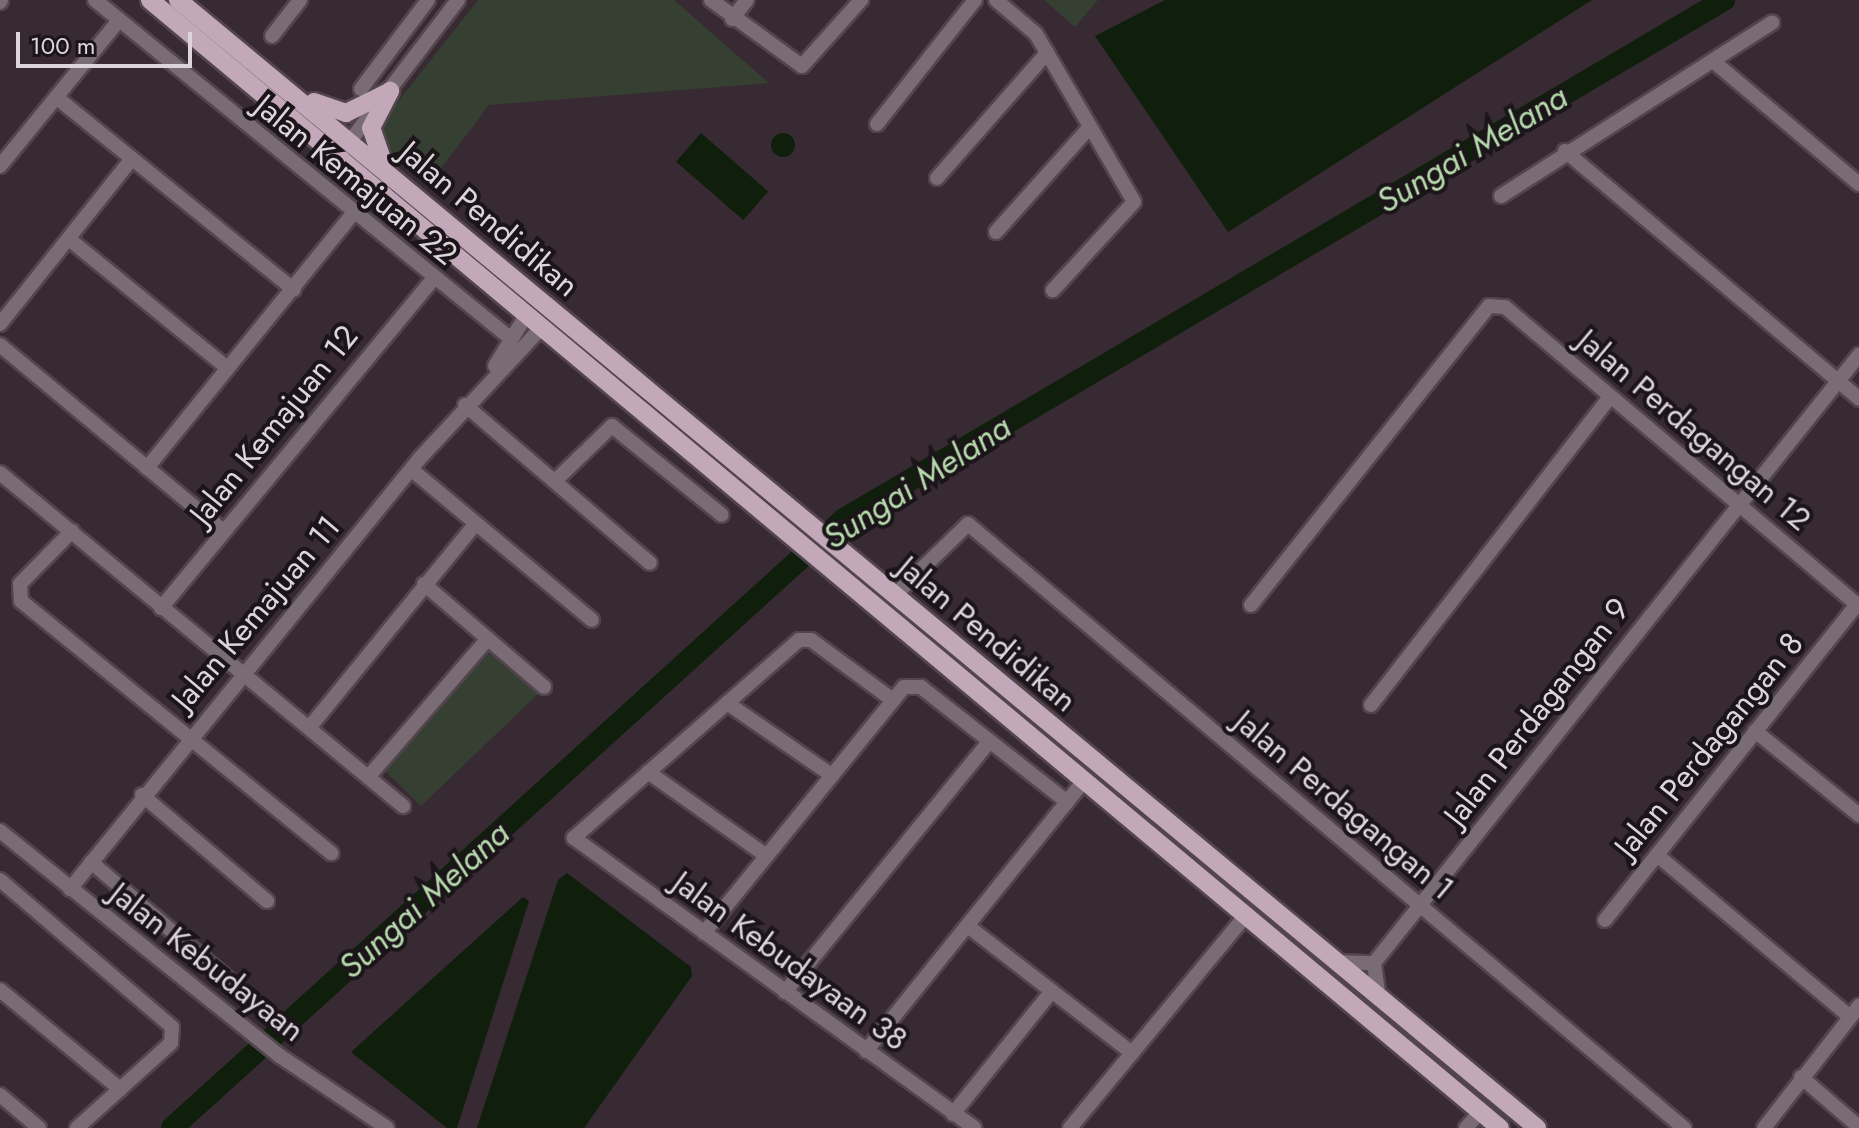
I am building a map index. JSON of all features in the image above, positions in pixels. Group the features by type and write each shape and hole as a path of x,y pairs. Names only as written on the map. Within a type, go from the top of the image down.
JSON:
{"main road":[{"name":"Jalan Pendidikan","path":"150,0 344,148 418,199 1537,1128"},
{"name":"Jalan Pendidikan","path":"178,0 277,81 344,148 542,327 1500,1128"},
{"path":"277,81 346,113 390,91"},
{"path":"390,91 371,142 418,199"}],"street":[{"name":"Jalan Kemajuan 22","path":"95,0 353,214 510,338"},
{"path":"272,36 300,0"},
{"path":"361,89 428,0"},
{"path":"344,148 458,0"},
{"path":"711,0 732,19 802,66 861,0"},
{"path":"732,19 747,0"},
{"path":"877,124 975,0"},
{"path":"996,0 1047,53 1134,202 1053,290"},
{"path":"0,166 119,20"},
{"path":"1501,196 1565,151 1772,23"},
{"path":"937,178 1047,53"},
{"path":"1713,61 1740,87 1859,184"},
{"path":"56,97 294,290"},
{"path":"996,232 1090,127"},
{"path":"1565,151 1859,399"},
{"path":"0,324 131,160"},
{"path":"147,468 353,214"},
{"path":"69,239 227,368"},
{"name":"Jalan Kemajuan 12","path":"161,608 433,279"},
{"name":"Jalan Perdagangan 12","path":"1251,605 1489,306 1505,307 1858,605"},
{"name":"Jalan Kemajuan 11","path":"489,376 527,314"},
{"name":"Jalan Kemajuan 11","path":"70,889 142,795 489,376 542,327"},
{"path":"0,345 223,531"},
{"name":"Jalan Perdagangan 9","path":"1374,963 1735,502 1859,355"},
{"path":"1371,705 1610,397"},
{"path":"465,405 650,563"},
{"path":"556,480 612,426 722,515"},
{"path":"412,470 592,620"},
{"path":"0,473 403,806"},
{"path":"309,728 476,523"},
{"name":"Jalan Perdagangan 1","path":"894,596 968,524 1684,1128"},
{"path":"72,531 20,584 21,601 331,853"},
{"path":"424,584 544,687"},
{"name":"Jalan Perdagangan 8","path":"1605,920 1858,605"},
{"path":"764,854 648,772 805,638 890,698"},
{"path":"369,776 487,640"},
{"path":"704,933 890,698 912,684 1067,802"},
{"path":"727,703 830,774"},
{"path":"1755,731 1859,815"},
{"path":"785,992 988,743"},
{"name":"Jalan Kebudayaan 38","path":"648,772 574,838 974,1128"},
{"path":"866,1051 1085,780"},
{"path":"142,795 267,901"},
{"name":"Jalan Kebudayaan","path":"0,831 280,1056 387,1128"},
{"path":"1657,855 1855,1011 1764,1128"},
{"path":"91,862 229,980"},
{"path":"0,880 172,1027 171,1043 77,1128"},
{"path":"1070,1128 1247,914"},
{"path":"969,927 1132,1053"},
{"path":"1337,962 1374,963 1379,999"},
{"path":"0,990 120,1089"},
{"path":"953,1114 1052,991"},
{"path":"1801,1077 1859,1127"},
{"path":"0,1095 39,1128"},
{"path":"1466,1128 1480,1112"}],"shaded area":[{"path":"478,0 674,0 769,83 489,105 430,183 371,136"},
{"path":"1044,0 1098,0 1075,27"},
{"path":"1165,0 1592,0 1228,232 1095,36"},
{"path":"701,133 768,191 743,220 676,162"},
{"path":"783,133 791,137 795,145 791,153 783,157 775,153 771,145 775,137"},
{"path":"486,651 541,691 421,806 384,770"},
{"path":"567,873 691,967 692,976 584,1128 477,1128 558,880"},
{"path":"523,897 529,901 457,1128 447,1128 351,1052"}],"waterway":[{"name":"Sungai Melana","path":"172,1128 844,519 1724,0"}]}
